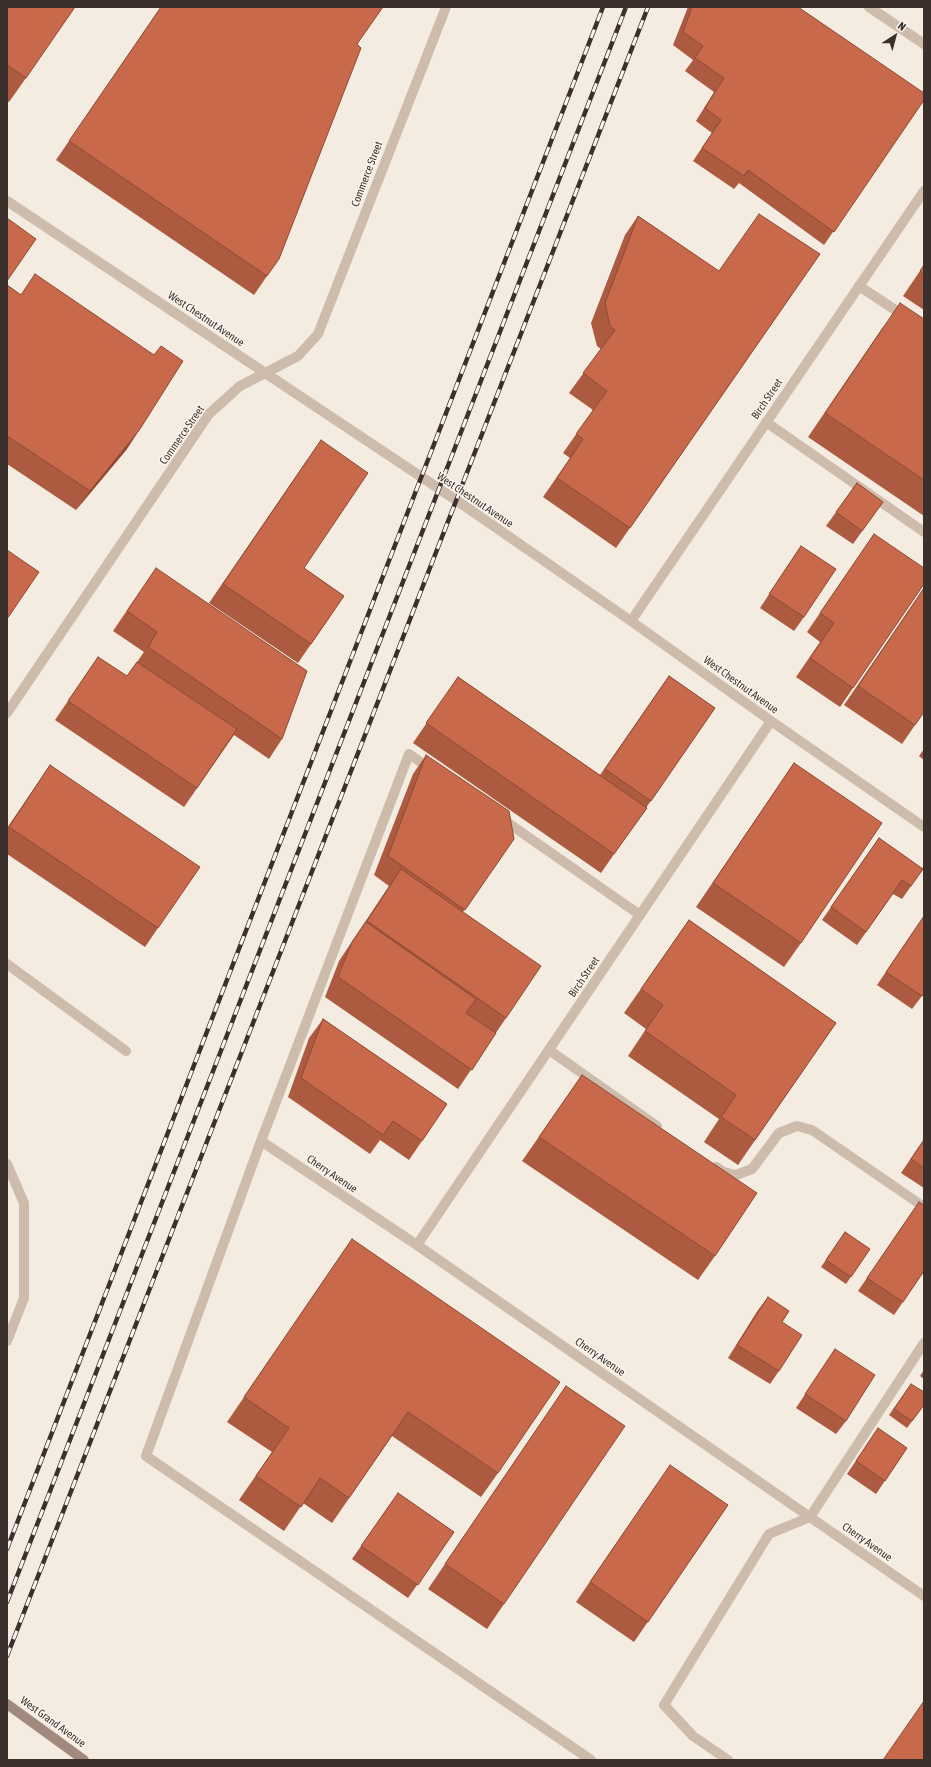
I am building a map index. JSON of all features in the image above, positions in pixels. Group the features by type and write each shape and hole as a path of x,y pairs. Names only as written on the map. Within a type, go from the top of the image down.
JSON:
{"main road":[{"name":"West Grand Avenue","path":"7,1704 84,1760"}],"street":[{"name":"Commerce Street","path":"7,713 209,414 240,386 266,374 298,356 318,334 446,7"},
{"path":"870,7 924,44"},
{"name":"Birch Street","path":"630,620 924,191"},
{"name":"West Chestnut Avenue","path":"7,201 456,500 630,620 771,721 924,827"},
{"path":"859,286 924,329"},
{"path":"766,422 924,532"},
{"name":"Birch Street","path":"417,1246 771,721"},
{"path":"441,776 409,754 261,1141 146,1456 591,1760"},
{"path":"492,812 640,915"},
{"path":"7,964 126,1051"},
{"path":"549,1050 666,1132"},
{"path":"705,1159 724,1172 736,1176 752,1169 780,1133 797,1126 812,1130 924,1207"},
{"name":"Cherry Avenue","path":"261,1141 417,1246 924,1596"},
{"path":"7,1164 24,1203 24,1298 7,1341"},
{"path":"728,1760 693,1736 664,1705 769,1534 810,1517 924,1343"}],"building":[{"path":"7,7 75,7 26,78 7,65"},
{"path":"161,7 383,7 357,44 361,48 279,259 267,276 69,141"},
{"path":"692,7 798,7 924,93 924,100 834,232 748,170 744,176 702,148 721,120 705,108 724,78 695,58 703,46 683,32"},
{"path":"759,214 820,254 630,528 557,478 583,439 576,434 607,391 583,373 615,330 610,326 605,303 638,216 719,271"},
{"path":"7,218 36,239 7,281"},
{"path":"924,265 924,274 920,271"},
{"path":"35,274 154,355 161,346 183,361 140,429 90,491 7,436 7,285 21,295"},
{"path":"900,303 924,319 924,480 825,413"},
{"path":"321,440 368,473 304,568 344,596 311,644 223,584"},
{"path":"857,483 883,502 862,531 836,512"},
{"path":"874,534 924,568 924,584 853,688 810,658 834,623 820,613"},
{"path":"801,546 836,569 804,617 769,594"},
{"path":"7,550 39,572 7,619"},
{"path":"156,568 307,671 282,739 148,647 157,632 127,611"},
{"path":"924,588 924,712 915,725 858,686"},
{"path":"98,657 127,676 137,662 237,729 197,788 68,701"},
{"path":"669,676 715,708 651,801 605,769"},
{"path":"458,677 647,808 614,854 426,723"},
{"path":"426,755 509,811 514,839 465,910 388,856"},
{"path":"794,763 882,823 801,943 713,883"},
{"path":"50,765 200,867 158,928 9,827"},
{"path":"879,838 923,869 911,886 902,880 866,932 831,907"},
{"path":"401,869 541,966 506,1018 367,921"},
{"path":"924,916 924,993 922,996 886,972"},
{"path":"689,920 836,1023 755,1140 721,1117 736,1095 645,1031 663,1005 641,989"},
{"path":"366,922 476,999 466,1013 496,1033 472,1070 338,977 352,942"},
{"path":"323,1019 447,1104 422,1141 393,1121 383,1135 301,1078"},
{"path":"582,1075 757,1193 715,1256 539,1137"},
{"path":"924,1140 924,1168 911,1159"},
{"path":"919,1202 924,1205 924,1271 903,1302 867,1278"},
{"path":"845,1232 870,1249 851,1277 826,1260"},
{"path":"352,1239 560,1382 498,1473 408,1412 349,1498 320,1478 301,1507 256,1476 289,1428 244,1397"},
{"path":"768,1297 789,1311 782,1322 802,1335 779,1371 737,1345"},
{"path":"835,1349 875,1375 846,1421 805,1394"},
{"path":"911,1384 924,1392 924,1405 912,1421 894,1409"},
{"path":"566,1386 625,1426 504,1604 445,1564"},
{"path":"878,1428 907,1448 885,1481 856,1461"},
{"path":"670,1465 728,1505 648,1622 590,1582"},
{"path":"398,1493 454,1532 418,1585 361,1546"},
{"path":"924,1701 924,1760 883,1760"}],"railway":[{"path":"7,1549 603,7"},
{"path":"7,1602 626,7"},
{"path":"7,1656 648,7"}]}
